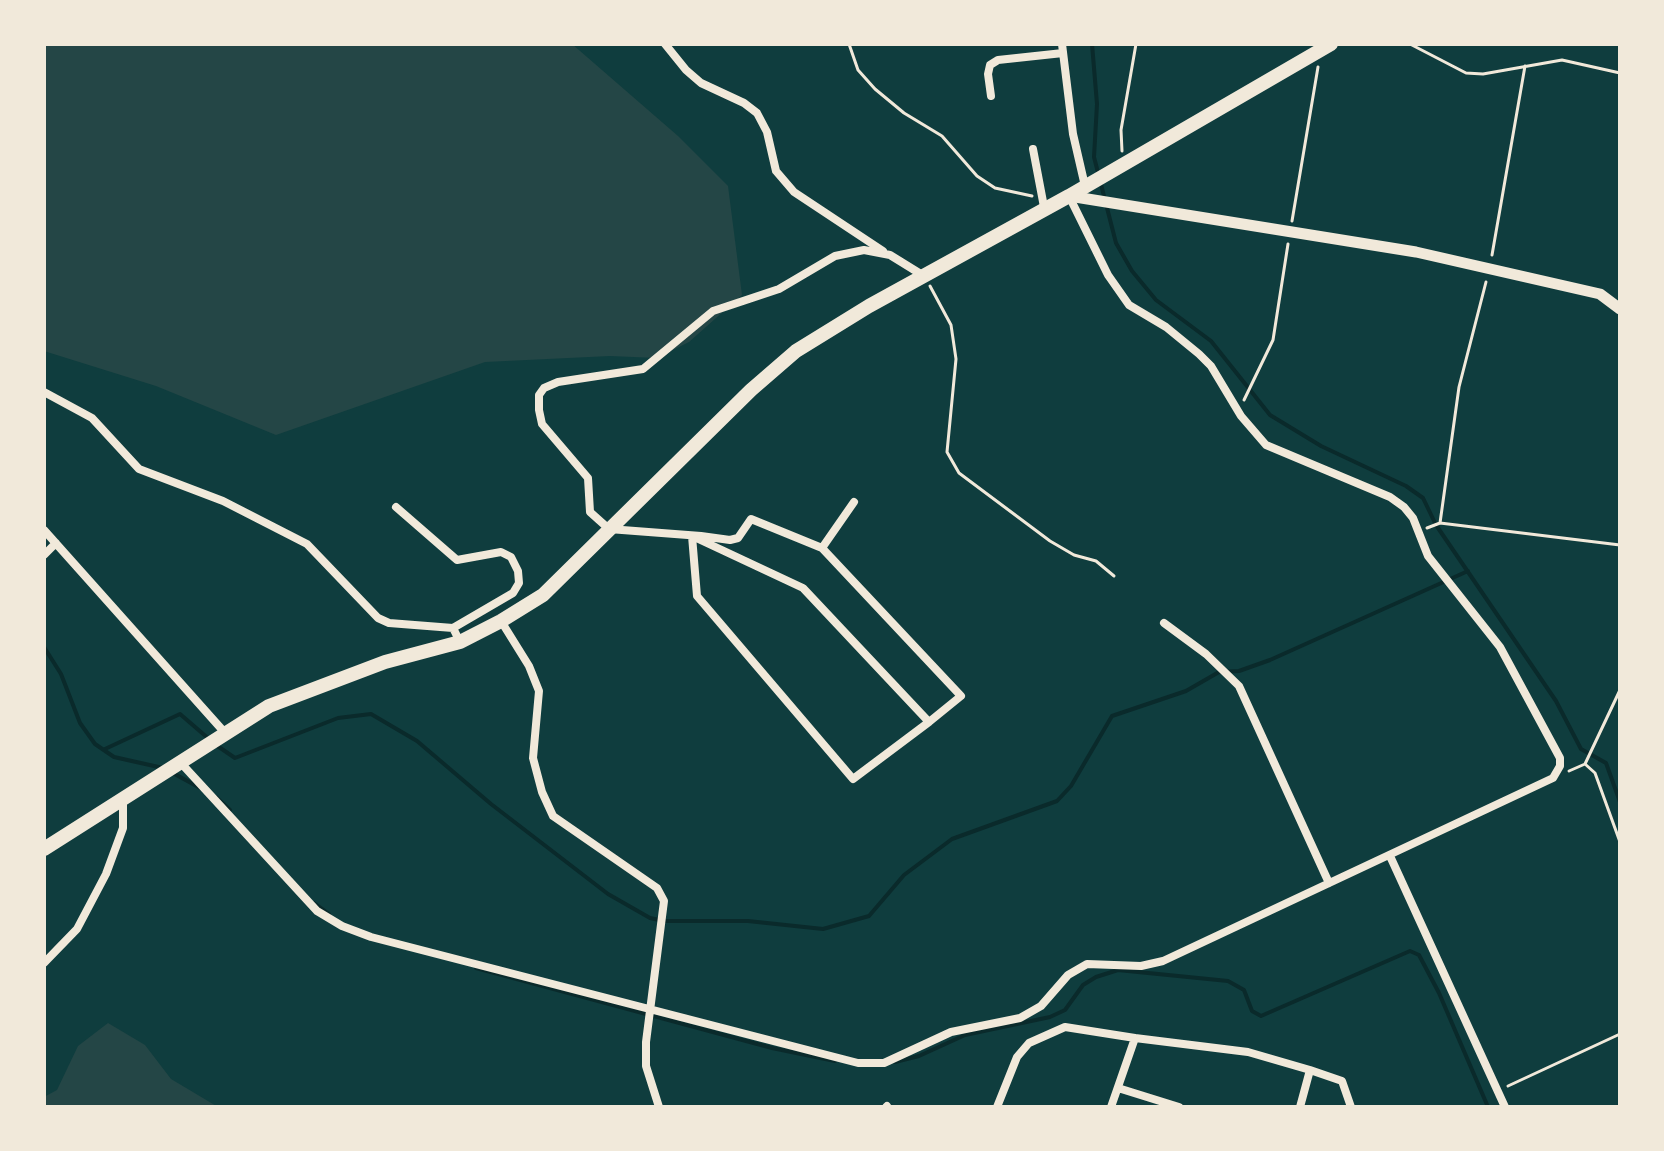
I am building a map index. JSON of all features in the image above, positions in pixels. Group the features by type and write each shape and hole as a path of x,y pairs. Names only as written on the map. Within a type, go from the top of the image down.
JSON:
{"main road":[{"path":"44,849 269,706 329,681 501,621 543,595 751,390 796,351 869,306 924,277 1042,202 1069,196 1325,46"}],"street":[{"path":"665,44 701,83 757,113 767,132 776,171 794,192 924,277"},
{"path":"991,96 990,65 998,60 1063,48 1073,134 1085,186"},
{"path":"1033,149 1042,202"},
{"path":"1069,196 1400,249 1600,294 1620,309"},
{"path":"180,762 317,911 342,926 387,942 858,1063 884,1063 951,1032 1020,1018 1041,1006 1068,975 1087,964 1141,966 1163,961 1553,778 1558,772 1560,758 1528,698 1487,629 1428,556 1413,518 1390,497 1266,445 1241,416 1211,366 1166,327 1129,305 1108,275 1069,196"},
{"path":"692,536 697,596 853,779 961,696 822,548 751,519 738,538 730,540 692,536 609,529 590,512 588,478 542,424 539,395 544,388 558,382 643,369 713,311 779,289 835,256 864,250 890,255"},
{"path":"44,392 92,418 139,469 223,501 307,544 378,618 389,623 456,635 513,593 519,583 518,571 511,557 501,552 457,560 396,507"},
{"path":"822,548 854,502"},
{"path":"44,530 226,734"},
{"path":"692,536 803,588 929,722"},
{"path":"44,555 56,543"},
{"path":"501,621 529,666 539,691 533,758 542,792 553,816 582,839 657,888 664,901 646,1066 659,1107"},
{"path":"1164,623 1206,654 1239,686 1329,883"},
{"path":"44,963 77,929 106,874 123,828 123,799"},
{"path":"1390,856 1505,1107"},
{"path":"997,1107 1017,1057 1029,1043 1065,1027 1248,1052 1342,1081 1351,1107"},
{"path":"1111,1107 1135,1038"},
{"path":"1300,1107 1310,1070"},
{"path":"1118,1088 1179,1107"}],"path":[{"path":"849,44 858,70 875,89 904,113 942,136 977,176 995,188 1042,202"},
{"path":"1127,162 1122,152 1121,130 1136,44"},
{"path":"1410,44 1466,73 1483,74 1562,60 1620,73"},
{"path":"1440,523 1459,387 1490,268 1525,66"},
{"path":"924,277 951,325 956,359 947,452 959,473 1050,541 1074,555 1096,561 1114,576"},
{"path":"1418,532 1440,523 1620,545"},
{"path":"1553,778 1585,764 1620,690"},
{"path":"1585,764 1595,773 1620,842"},
{"path":"1498,1091 1620,1034"}],"shaded area":[{"path":"44,44 572,44 678,136 728,186 742,295 689,342 657,358 610,356 485,362 276,435 156,386 44,351"},
{"path":"108,1023 145,1045 171,1079 218,1107 44,1107 44,1097 57,1090 78,1046"}],"waterway":[{"path":"1092,44 1097,104 1094,157 1116,243 1132,271 1156,300 1211,341 1270,415 1321,446 1406,486 1423,498 1436,525 1556,701 1581,749 1606,763 1620,802"},
{"path":"216,745 235,758 338,718 371,714 417,741 491,804 608,894 650,918 664,921 748,921 823,929 869,916 904,875 952,839 1057,801 1071,786 1112,716 1186,691 1219,672 1239,671 1270,660 1468,571"},
{"path":"44,647 61,674 80,723 95,744 114,757 163,768"},
{"path":"105,749 180,714 209,739"},
{"path":"171,772 202,789"},
{"path":"216,797 230,810"},
{"path":"314,903 329,914"},
{"path":"895,1062 919,1056 965,1035 1050,1017 1065,1010 1083,985 1118,970 1228,981 1244,990 1252,1011 1261,1016 1410,951 1419,955 1439,993 1488,1107"},
{"path":"476,968 772,1048 835,1061"}]}
